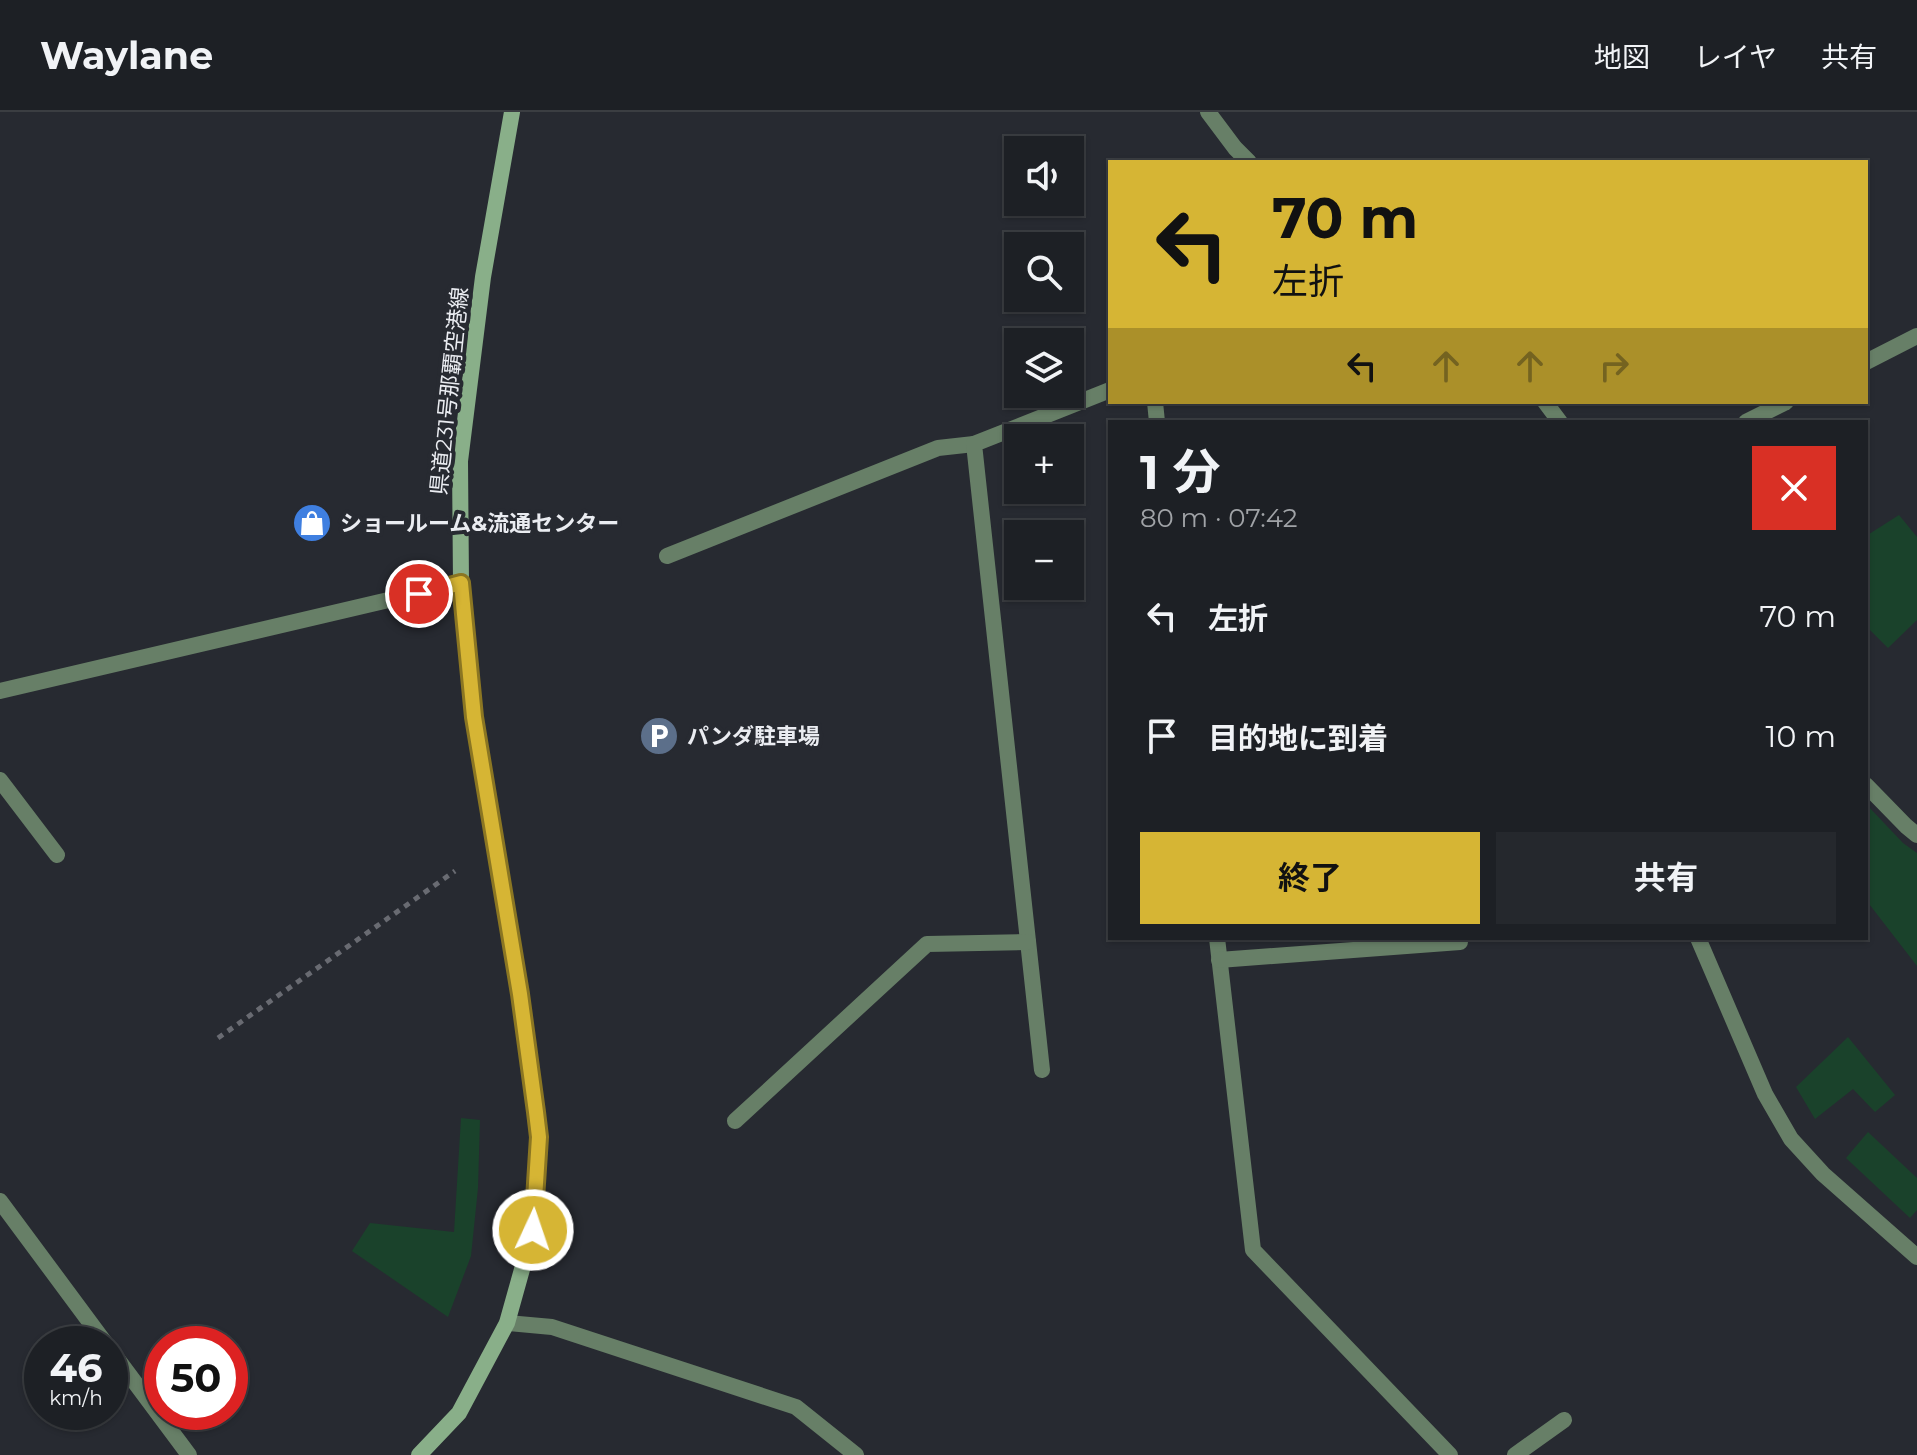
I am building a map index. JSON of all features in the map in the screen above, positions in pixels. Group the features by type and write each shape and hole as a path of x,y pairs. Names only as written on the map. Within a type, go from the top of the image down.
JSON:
{"main road":[{"name":"県道231号那覇空港線","path":"419,1455 459,1413 507,1323 533,1230 539,1137 528,1050 474,717 461,583 460,461 483,277 512,112"}],"street":[{"path":"1208,112 1247,160"},
{"path":"1868,361 1917,336"},
{"path":"667,556 938,448 974,444 1108,391"},
{"path":"1750,420 1782,404"},
{"path":"974,444 1042,1070"},
{"path":"0,691 461,583"},
{"path":"0,780 57,855"},
{"path":"1868,787 1917,835"},
{"path":"1217,940 1253,1250 1450,1455"},
{"path":"1699,940 1765,1094 1791,1139 1823,1174 1917,1257"},
{"path":"735,1121 927,944 1028,942"},
{"path":"1219,960 1460,942"},
{"path":"0,1201 93,1326"},
{"path":"507,1323 552,1327 796,1407 856,1455"},
{"path":"128,1373 189,1455"},
{"path":"1515,1455 1564,1420"}],"path":[{"path":"218,1038 457,870 497,853"}],"green space":[{"path":"1899,515 1917,537 1917,620 1888,648 1868,628 1868,535"},
{"path":"1868,806 1903,843 1917,853 1917,966 1868,903"},
{"path":"1848,1037 1895,1095 1875,1112 1853,1089 1815,1119 1796,1087"},
{"path":"461,1118 480,1120 478,1188 471,1256 448,1317 352,1251 370,1223 454,1232"},
{"path":"1868,1132 1917,1178 1917,1210 1910,1218 1846,1158"}],"place":[{"name":"ショールーム&流通センター","path":"312,523"},
{"name":"パンダ駐車場","path":"659,736"}],"route":[{"path":"419,594 461,583 474,717 520,994 539,1137 533,1230"}]}
